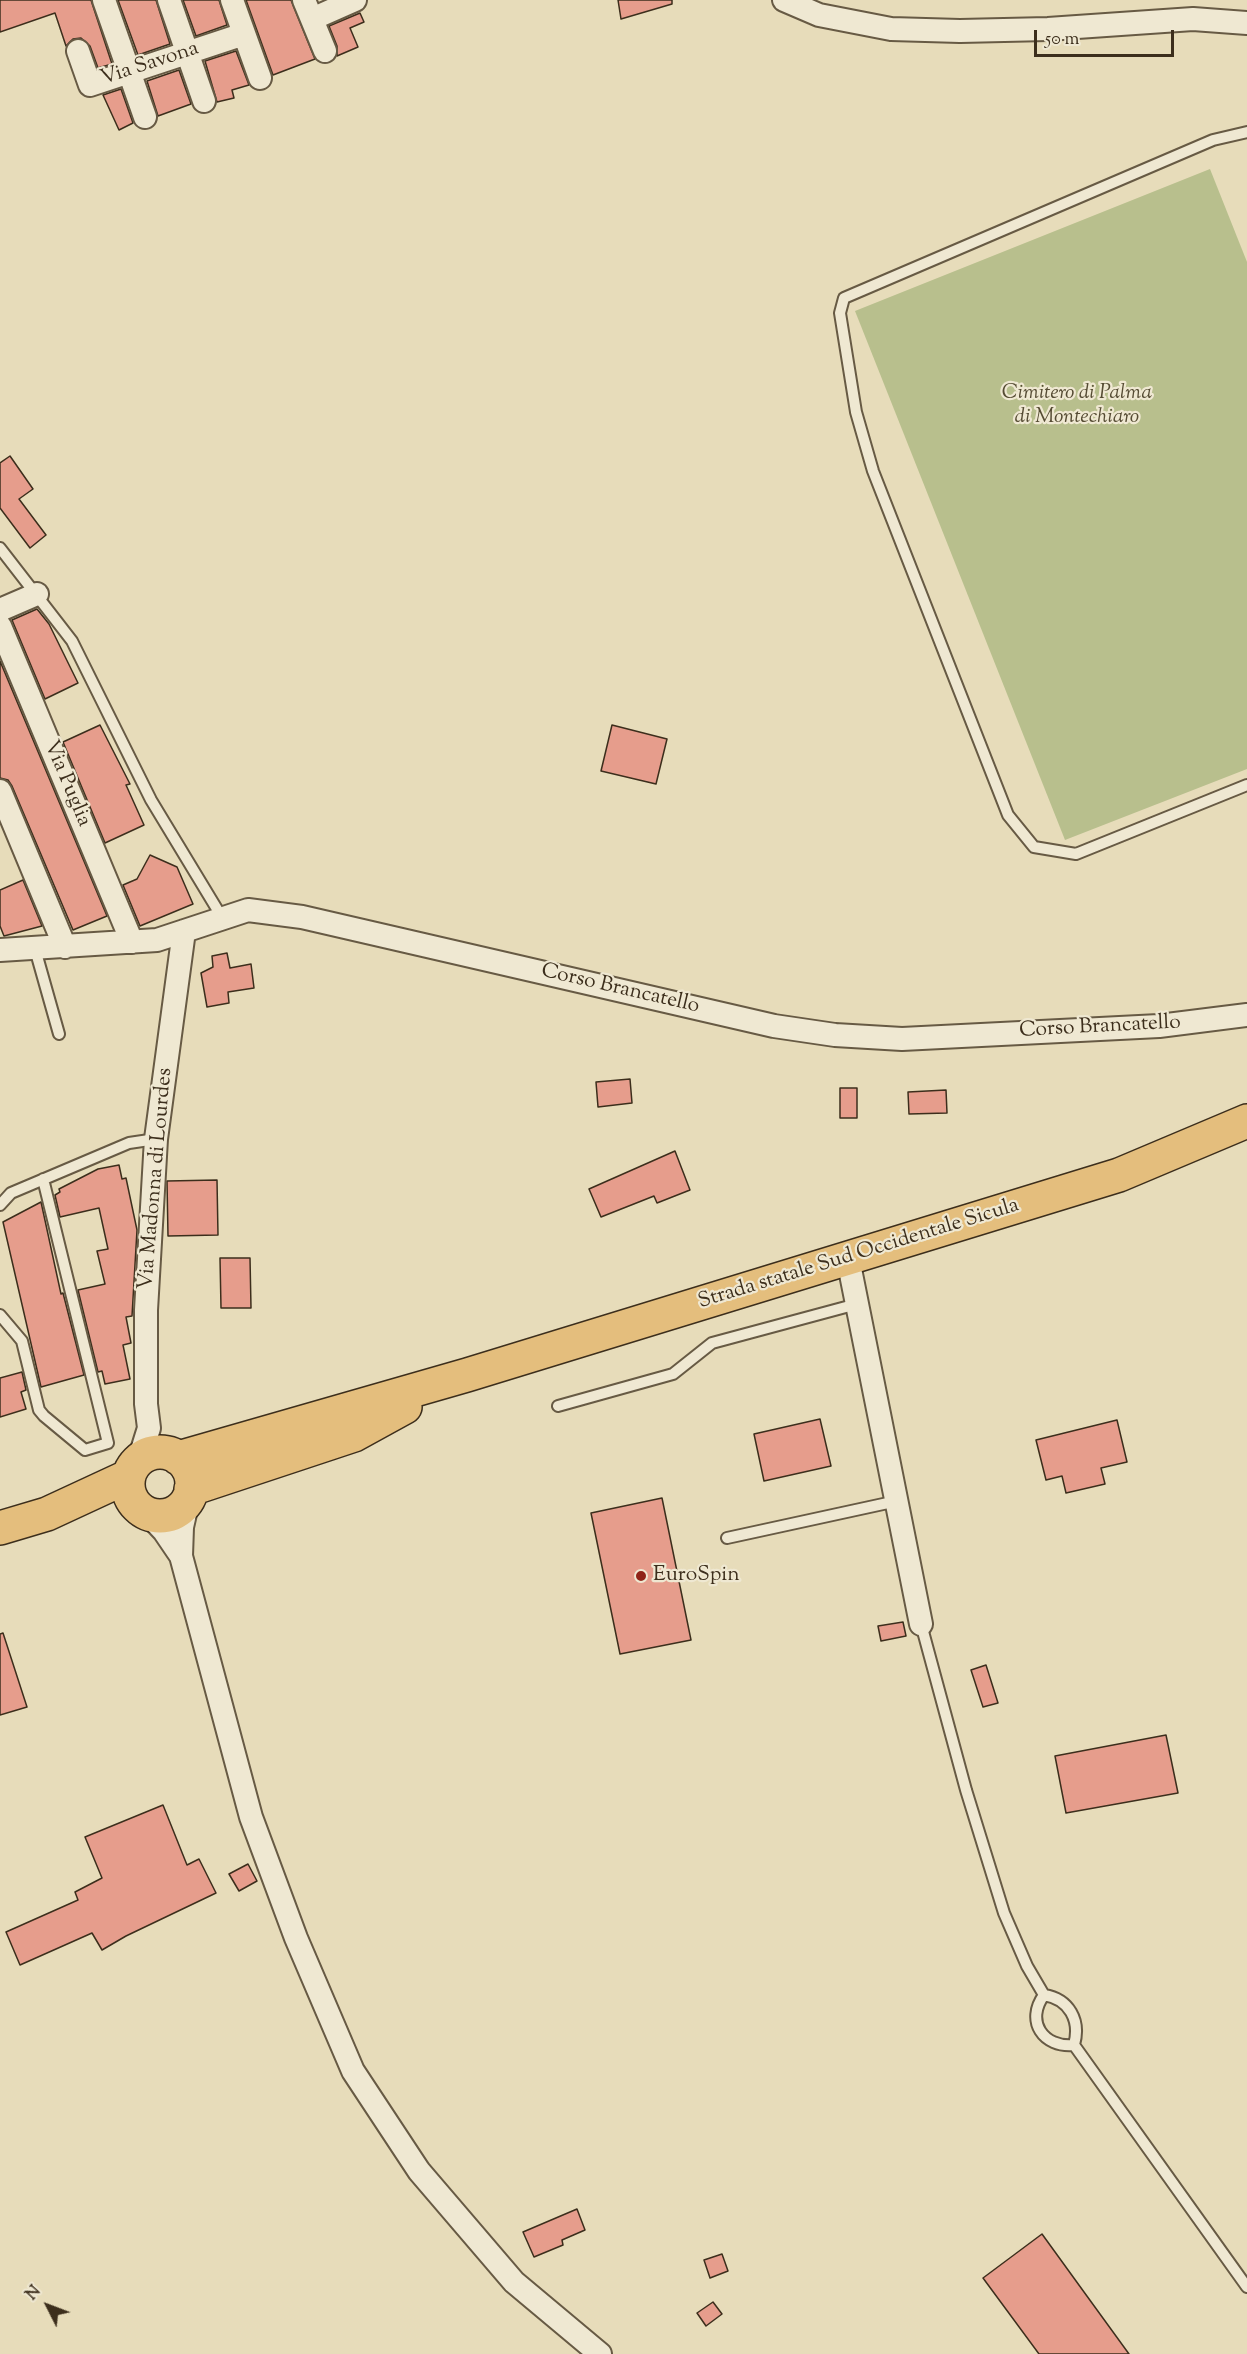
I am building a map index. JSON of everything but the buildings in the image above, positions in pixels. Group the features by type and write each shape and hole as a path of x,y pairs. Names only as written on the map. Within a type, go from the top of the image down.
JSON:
{"main road":[{"name":"Strada statale Sud Occidentale Sicula","path":"0,1528 46,1514 152,1455 466,1375 848,1259 1119,1175 1247,1121"},
{"name":"Strada statale Sud Occidentale Sicula","path":"46,1514 143,1511 157,1516 172,1513 183,1506 190,1493 354,1434 466,1375"},
{"path":"143,1511 129,1493 152,1455 184,1462 190,1475 190,1493"}],"street":[{"path":"104,0 145,117"},
{"path":"169,0 204,101"},
{"path":"232,0 260,78"},
{"path":"784,0 819,15 903,29 960,31 1048,29 1192,19 1247,23"},
{"path":"324,51 308,9 347,2"},
{"name":"Via Savona","path":"78,51 90,85 244,34"},
{"path":"0,610 37,594"},
{"name":"Via Puglia","path":"0,626 132,942"},
{"path":"0,791 65,947"},
{"name":"Corso Brancatello","path":"0,950 157,940 249,910 302,917 763,1023 835,1035 902,1039 1007,1034 1159,1026 1247,1015"},
{"name":"Via Madonna di Lourdes","path":"152,1455 146,1404 146,1310 156,1139 184,931"},
{"path":"848,1259 921,1624"},
{"path":"181,1556 183,1527 190,1493"},
{"path":"143,1511 165,1531 181,1556 251,1816 296,1938 353,2071 419,2171 514,2282 600,2354"}],"lane":[{"path":"1247,132 1213,140 844,297 840,313 856,412 873,471 1008,815 1034,846 1076,854 1247,785"},
{"path":"0,548 72,641 151,800 223,919"},
{"path":"35,949 58,1034"},
{"path":"0,1205 11,1193 43,1179 129,1143 156,1139"},
{"path":"0,1315 22,1341 39,1410 44,1416 85,1450 108,1443 43,1179"},
{"path":"558,1406 673,1374 712,1343 857,1304"},
{"path":"727,1538 897,1501"},
{"path":"921,1624 966,1790 1004,1913 1027,1966 1044,1995 1059,2000 1071,2011 1077,2027 1074,2044 1247,2287"},
{"path":"1044,1995 1036,2010 1041,2033 1056,2044 1074,2044"}],"green space":[{"name":"Cimitero di Palma di Montechiaro","path":"1210,169 1247,262 1247,769 1065,840 855,311"}],"place":[{"name":"EuroSpin","path":"641,1576"}]}
